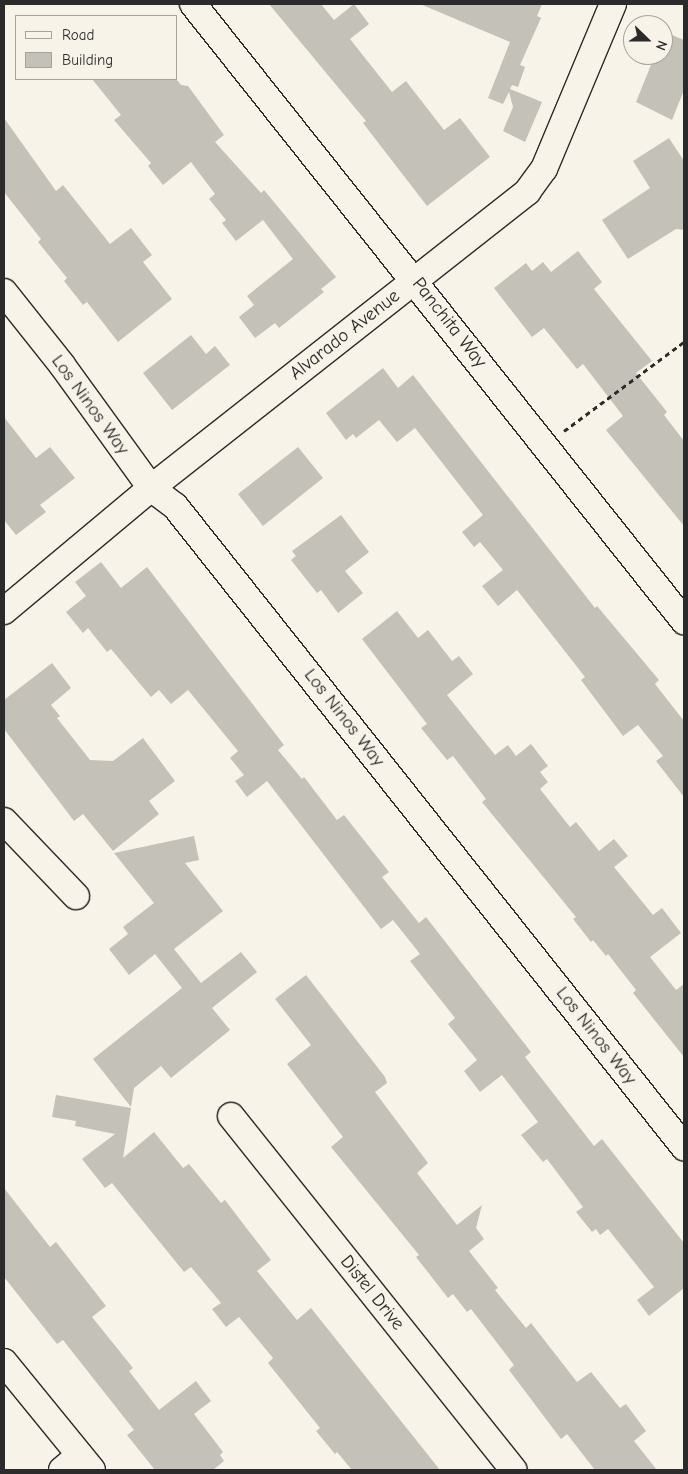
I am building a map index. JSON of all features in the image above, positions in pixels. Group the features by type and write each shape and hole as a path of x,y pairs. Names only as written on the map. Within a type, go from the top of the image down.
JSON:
{"street":[{"name":"Panchita Way","path":"193,4 416,280 544,446 684,621"},
{"name":"Alvarado Avenue","path":"4,610 151,488 416,280 537,182 613,4"},
{"name":"Los Ninos Way","path":"4,292 62,365 151,488 175,506 684,1147"},
{"path":"4,821 76,896"},
{"name":"Distel Drive","path":"231,1116 514,1470"},
{"path":"4,1362 78,1465"}],"path":[{"path":"544,446 684,342"}],"building":[{"path":"269,4 321,4 334,20 354,4 369,24 350,39 392,92 406,81 444,130 460,118 490,157 427,206 363,123 366,121"},
{"path":"420,4 542,4 537,16 541,18 520,65 525,67 518,87 512,85 510,89 542,102 525,142 503,131 513,107 509,92 503,104 488,98 510,42"},
{"path":"673,35 684,40 684,90 672,120 636,102 651,65 673,65"},
{"path":"93,80 177,80 181,85 188,86 224,135 215,142 261,193 264,190 336,277 321,289 324,292 279,328 275,323 255,338 239,317 254,305 247,296 293,259 263,220 236,241 222,223 226,220 209,199 215,194 191,162 163,185 148,166 151,163 114,120 121,115"},
{"path":"4,118 56,191 63,185 110,244 131,228 152,255 143,262 172,299 118,342 87,302 83,305 64,281 67,278 38,242 41,239 4,192"},
{"path":"669,138 684,161 684,230 676,229 628,259 602,220 650,188 633,161"},
{"path":"578,251 602,282 594,289 652,361 636,373 667,412 664,415 684,441 684,526 606,430 623,416 583,364 577,369 544,328 532,337 494,288 526,263 532,271 543,262 551,272"},
{"path":"191,335 206,354 215,346 230,365 172,410 143,373"},
{"path":"383,368 398,388 413,375 595,608 597,606 659,680 655,684 684,721 684,797 656,761 663,756 638,725 623,736 581,680 585,677 517,590 498,606 482,586 503,570 480,542 474,547 462,532 483,515 415,428 397,442 379,420 356,438 353,434 346,440 326,413"},
{"path":"4,417 36,458 50,447 75,478 40,505 46,512 16,535 4,520"},
{"path":"298,447 323,478 263,526 238,494"},
{"path":"341,515 369,552 345,571 363,593 338,613 321,590 317,593 291,560 296,556 292,551"},
{"path":"101,562 121,588 147,567 284,745 278,750 302,779 304,777 337,820 344,815 389,872 382,877 419,923 426,917 531,1052 525,1057 594,1146 602,1139 684,1243 684,1288 649,1316 637,1300 654,1287 608,1229 600,1235 596,1229 592,1232 576,1212 583,1207 547,1159 543,1162 521,1135 538,1122 502,1075 480,1092 464,1071 477,1060 448,1024 455,1018 410,961 420,954 393,920 381,929 267,781 247,797 235,781 244,775 230,758 238,751 188,690 171,704 159,690 151,697 111,649 107,652 88,628 83,633 66,612 86,596 75,582"},
{"path":"397,611 418,638 428,630 452,661 459,656 473,674 447,695 495,755 508,745 516,756 531,744 548,766 540,772 548,782 540,789 570,827 576,822 599,851 614,839 628,856 614,867 653,915 662,908 681,933 650,957 676,990 684,984 684,1057 633,993 636,990 608,954 606,956 593,940 591,942 573,919 576,917 482,802 486,799 453,756 447,760 421,728 427,724 362,639"},
{"path":"52,663 71,688 51,705 60,716 57,718 90,760 113,761 143,738 175,781 149,801 159,814 113,851 83,814 74,821 4,729 4,700"},
{"path":"194,836 199,860 185,863 223,911 174,949 201,983 241,952 257,972 212,1008 230,1030 171,1078 161,1066 134,1088 131,1107 93,1059 182,988 155,954 129,975 109,949 128,934 123,927 154,903 114,853"},
{"path":"306,975 385,1077 387,1083 375,1092 428,1163 417,1173 457,1225 482,1205 476,1228 484,1239 469,1251 498,1288 495,1290 526,1328 531,1323 577,1382 591,1372 620,1408 626,1404 646,1431 634,1441 657,1470 595,1470 567,1434 561,1439 509,1370 514,1365 471,1309 467,1312 453,1294 448,1298 416,1257 419,1255 331,1147 343,1137 287,1064 311,1045 275,999"},
{"path":"56,1095 131,1108 123,1158 154,1132 183,1168 189,1164 221,1203 225,1200 271,1260 257,1271 297,1320 311,1308 440,1470 352,1470 337,1452 335,1454 316,1431 320,1428 268,1363 273,1358 239,1317 226,1327 212,1309 221,1303 191,1267 184,1272 112,1183 105,1188 82,1159 115,1134 75,1126 76,1121 52,1117"},
{"path":"4,1188 50,1247 56,1242 106,1306 92,1317 133,1368 129,1371 159,1410 196,1381 211,1401 194,1414 223,1452 220,1455 224,1461 213,1470 155,1470 127,1435 134,1430 63,1340 57,1344 4,1277"}]}
